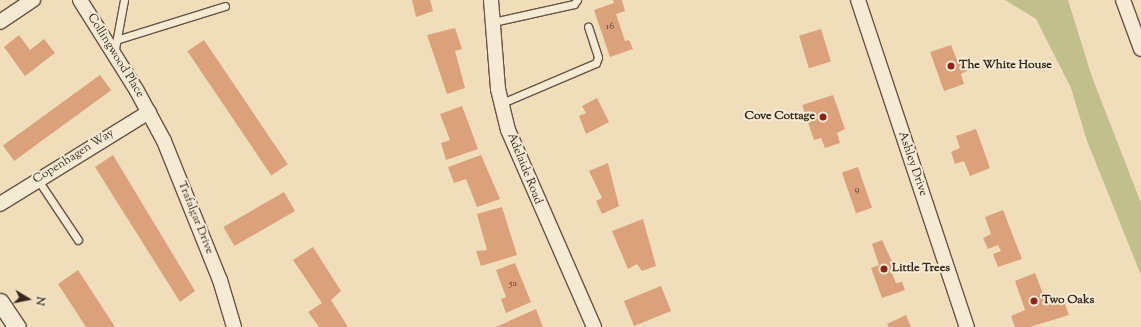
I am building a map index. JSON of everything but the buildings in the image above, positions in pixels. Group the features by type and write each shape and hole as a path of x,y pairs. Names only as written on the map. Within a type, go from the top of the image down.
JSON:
{"street":[{"path":"0,22 33,0"},
{"name":"Collingwood Place","path":"80,0 149,112"},
{"name":"Adelaide Road","path":"491,0 502,103 508,130 544,218 594,327"},
{"name":"Ashley Drive","path":"858,0 967,327"},
{"path":"1123,0 1141,49"},
{"name":"Copenhagen Way","path":"0,204 149,112"},
{"name":"Trafalgar Drive","path":"149,112 220,280 234,327"},
{"path":"0,302 17,327"}],"lane":[{"path":"114,54 119,39 124,0"},
{"path":"493,22 574,4 577,0"},
{"path":"119,39 224,6"},
{"path":"502,103 596,63 598,57 588,26"},
{"path":"38,180 78,240"}],"shaded area":[{"path":"1005,0 1068,0 1092,77 1141,203 1141,275 1087,141 1071,88 1036,19"}],"place":[{"name":"The White House","path":"951,66"},
{"name":"Cove Cottage","path":"823,117"},
{"name":"Little Trees","path":"884,269"},
{"name":"Two Oaks","path":"1034,301"}]}
